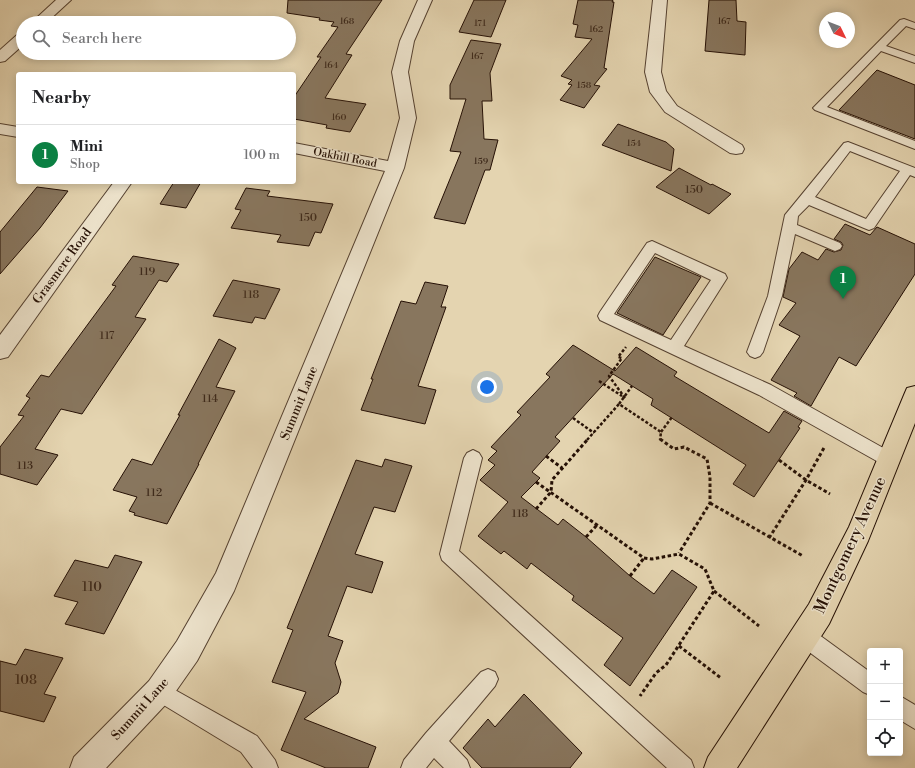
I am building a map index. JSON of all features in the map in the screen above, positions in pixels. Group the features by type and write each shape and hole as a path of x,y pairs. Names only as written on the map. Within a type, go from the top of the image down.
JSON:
{"main road":[{"name":"Montgomery Avenue","path":"719,768 819,614 859,533 915,395"}],"street":[{"path":"46,16 64,0"},
{"name":"Summit Lane","path":"85,768 159,691 188,651 225,582 395,168 408,118 400,72 407,41 425,0"},
{"path":"660,0 653,72 658,92 671,109 736,149"},
{"path":"0,58 16,43"},
{"path":"0,129 16,132"},
{"name":"Oakhill Road","path":"296,148 395,168"},
{"name":"Grasmere Road","path":"0,351 122,184"}],"lane":[{"path":"915,26 904,22 819,108 915,145"},
{"path":"880,47 915,60"},
{"path":"755,352 775,296 792,215 807,199 848,146 911,172 869,226 807,199"},
{"path":"790,227 835,246"},
{"path":"674,348 720,278 652,246 605,316 640,332 674,348 765,390 888,459"},
{"path":"473,458 449,554 683,768"},
{"path":"804,636 867,684"},
{"path":"412,768 488,679"},
{"path":"159,691 249,744 267,768"},
{"path":"903,709 915,718"},
{"path":"434,741 459,768"}],"path":[{"path":"625,398 609,376 622,358 618,357 640,332"},
{"path":"598,381 625,398"},
{"path":"536,509 551,492 552,480 625,398 632,386"},
{"path":"619,404 661,432"},
{"path":"573,418 594,433"},
{"path":"672,418 661,432 660,440 674,449 684,447 707,459 710,477 710,503 679,554"},
{"path":"769,538 806,480 826,444"},
{"path":"546,456 562,468"},
{"path":"779,460 806,480 830,494"},
{"path":"536,482 644,558 652,560 679,554 705,569 714,591 759,626"},
{"path":"710,503 803,556"},
{"path":"586,537 597,525"},
{"path":"630,576 644,558"},
{"path":"626,716 656,673 666,665 714,591"},
{"path":"678,646 721,678"}],"building":[{"path":"288,0 382,0 346,54 352,55 325,98 366,104 350,132 326,128 327,125 296,119 296,94 321,57 317,57 338,27 331,26 334,22 319,20 320,18 287,13"},
{"path":"474,0 506,0 491,37 459,32"},
{"path":"578,0 613,0 612,2 614,2 604,68 607,69 594,85 600,86 584,108 560,100 572,85 568,84 572,80 561,76 592,39 575,37 578,25 573,24"},
{"path":"709,0 736,0 737,21 746,22 745,55 705,51"},
{"path":"471,40 501,44 490,73 492,101 482,101 484,139 498,140 490,170 485,170 465,224 434,218 461,152 450,151 466,99 450,99 450,85"},
{"path":"877,70 915,85 915,139 839,110"},
{"path":"618,124 666,142 674,149 671,171 602,145"},
{"path":"679,168 731,194 709,214 656,187"},
{"path":"173,184 200,184 186,208 160,204"},
{"path":"37,187 68,191 40,228 0,274 0,232"},
{"path":"246,188 270,191 267,196 333,204 321,233 315,232 309,246 277,242 281,235 231,228 241,210 235,209"},
{"path":"845,224 870,235 877,227 915,244 915,274 856,366 839,357 811,406 794,396 797,393 771,380 800,336 779,325 796,303 783,297 789,269 802,252 818,260 826,249 834,252 841,250 843,245 841,242 834,239"},
{"path":"133,256 179,264 167,282 159,280 135,317 146,319 82,414 61,409 35,449 58,455 37,485 0,474 0,447 24,416 18,415 30,398 26,396 41,375 49,377 116,286 112,285"},
{"path":"655,257 701,277 663,335 617,313"},
{"path":"233,280 280,289 265,319 255,317 252,323 213,316"},
{"path":"425,282 448,286 441,307 446,307 418,386 436,390 425,424 361,410 373,379 371,379 401,301 416,304"},
{"path":"219,339 236,348 216,387 235,391 167,524 134,515 135,513 129,511 137,497 113,490 132,459 152,465 180,415 178,415"},
{"path":"573,345 615,371 636,347 677,372 674,376 769,433 784,411 802,421 798,427 800,428 754,497 733,484 746,465 651,405 653,399 613,374 555,437 560,441 532,472 540,478 521,497 558,525 563,519 630,576 654,594 672,570 697,587 630,686 604,665 623,638 572,600 574,596 531,563 527,569 504,551 501,554 478,536 508,502 480,480 495,465 488,460 497,451 491,447 521,415 517,412 550,377 546,374"},
{"path":"385,459 412,466 395,512 374,507 355,554 383,562 372,593 347,586 328,636 343,641 335,663 341,682 338,693 304,719 376,747 368,768 326,768 281,750 306,692 272,682 293,630 287,628 356,460 382,467"},
{"path":"115,555 142,562 104,634 65,624 78,602 54,596 75,560 108,568"},
{"path":"25,649 63,658 44,694 56,697 44,722 0,711 0,661 16,665"},
{"path":"524,694 582,753 570,768 482,768 463,748 488,719 495,727"}],"place":[{"name":"Mini","path":"843,299"}]}
